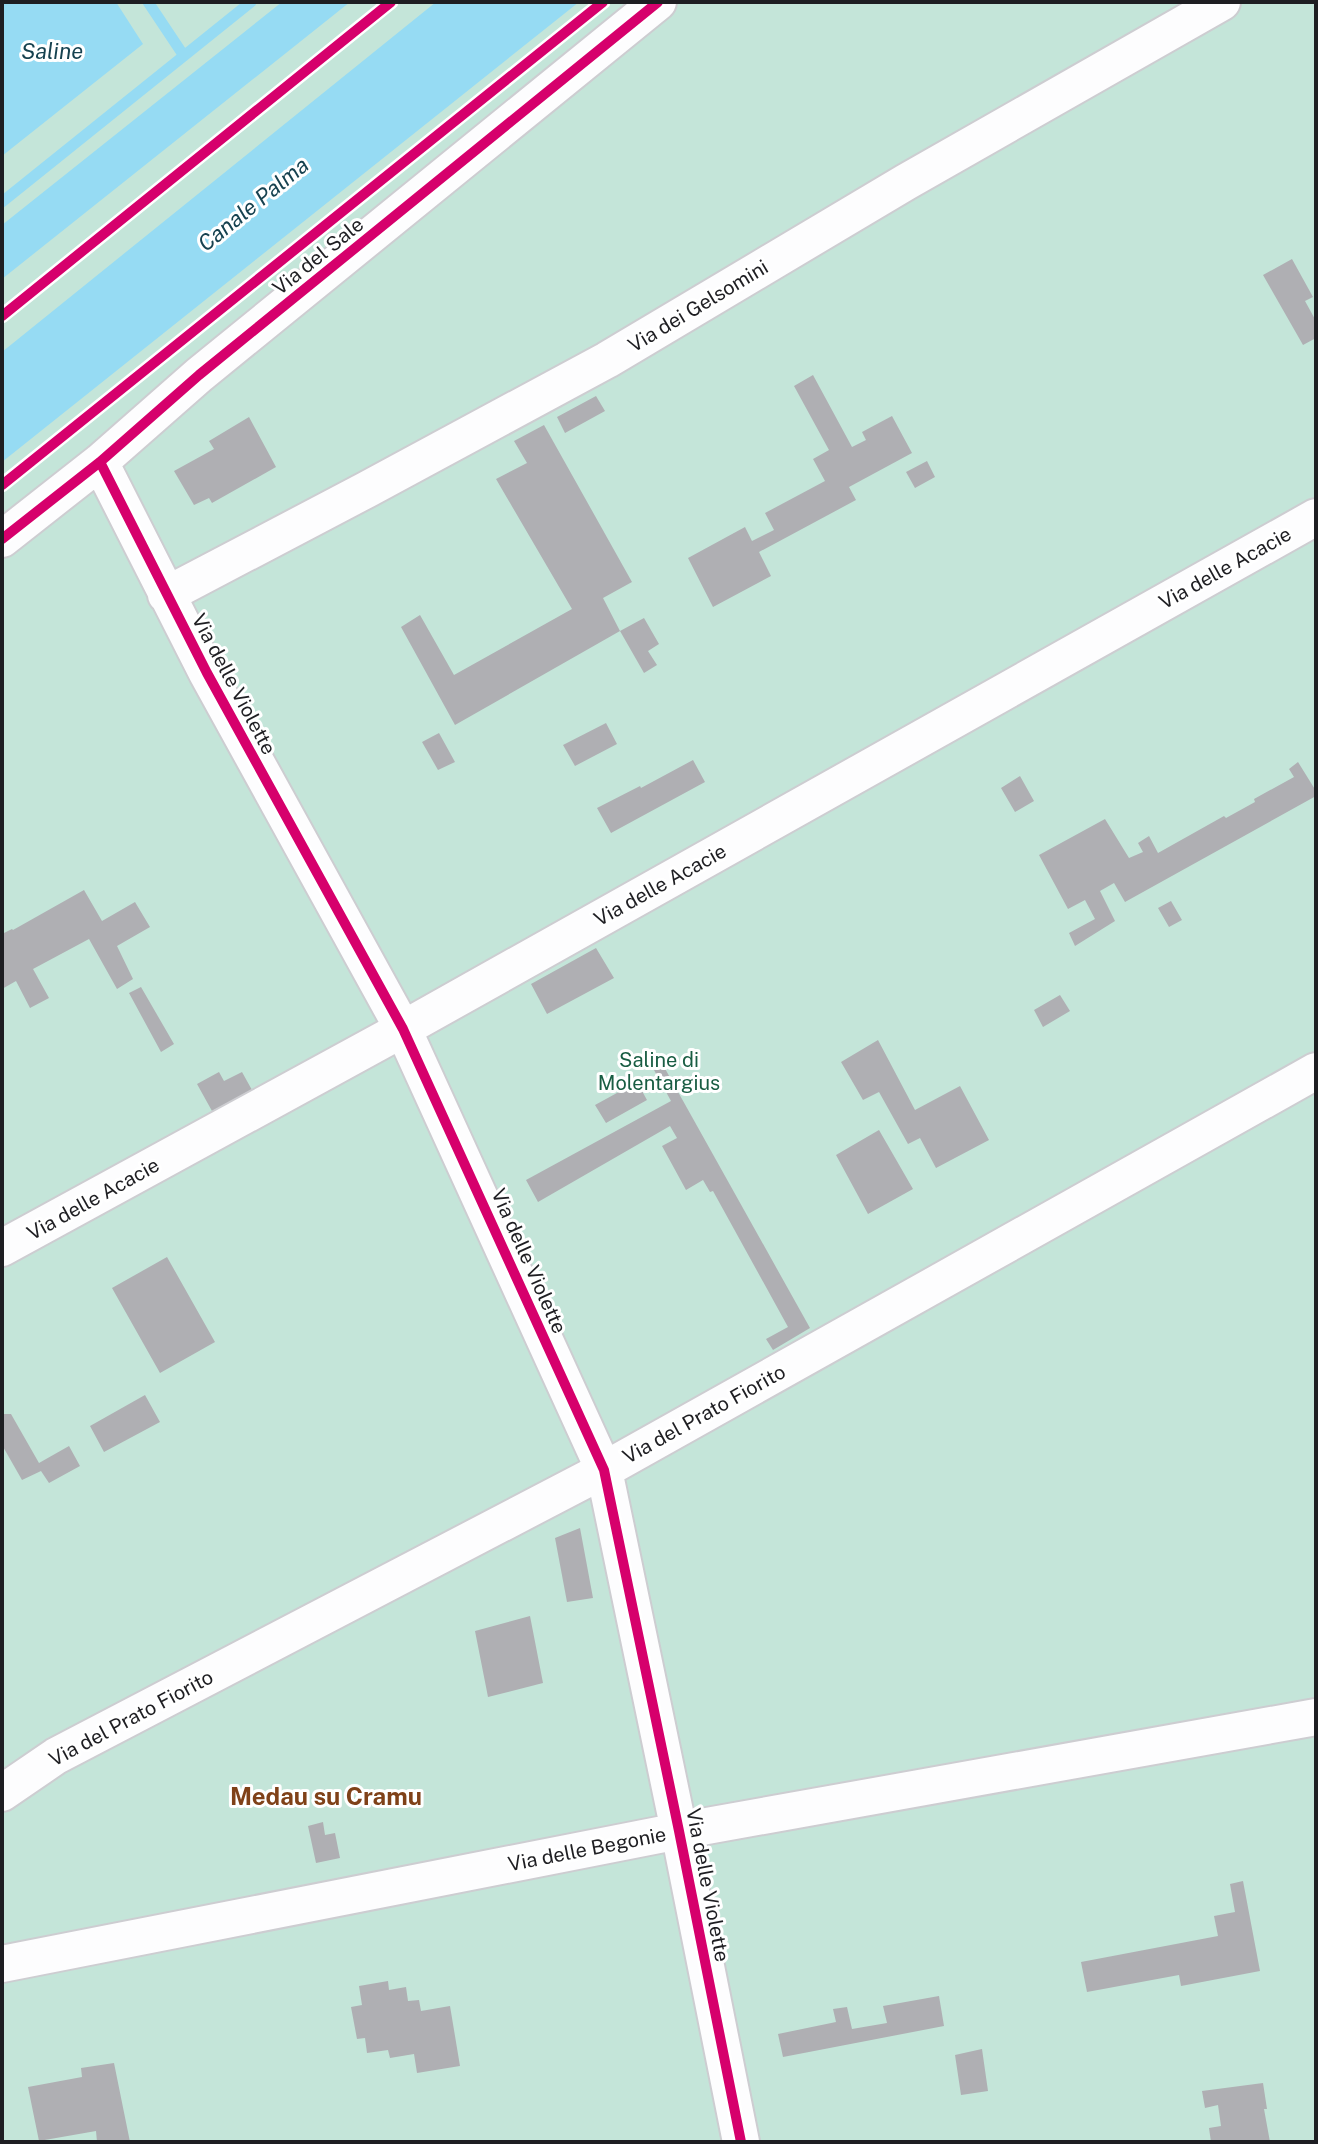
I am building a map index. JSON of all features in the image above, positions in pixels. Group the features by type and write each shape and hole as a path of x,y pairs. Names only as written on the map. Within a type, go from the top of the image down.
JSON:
{"street":[{"name":"Via del Sale","path":"2,539 100,462 199,375 658,2"},
{"name":"Via dei Gelsomini","path":"166,595 607,360 906,182 1222,2"},
{"name":"Via delle Violette","path":"100,462 207,673 403,1029 604,1470 741,2142"},
{"name":"Via delle Acacie","path":"2,1248 403,1029 1316,517"},
{"name":"Via del Prato Fiorito","path":"2,1793 56,1756 604,1470 1316,1071"},
{"name":"Via delle Begonie","path":"2,1964 679,1831 1316,1717"}],"green space":[{"name":"Saline di Molentargius","path":"2,2 1316,2 1316,2142 2,2142"}],"water":[{"name":"Saline","path":"2,2 116,2 143,44 2,156"},
{"path":"282,2 350,2 2,279 2,225"},
{"name":"Canale Palma","path":"436,2 579,2 2,462 2,352"}],"building":[{"path":"1292,259 1313,297 1305,301 1316,321 1316,338 1303,345 1263,275"},
{"path":"813,375 852,447 866,440 862,432 892,416 912,453 849,487 856,500 759,552 771,576 713,607 688,558 745,527 752,541 774,530 765,513 825,481 813,459 829,450 794,386"},
{"path":"596,396 605,411 565,433 557,417"},
{"path":"249,417 276,467 212,503 209,498 194,505 174,471 214,449 209,441"},
{"path":"544,425 632,582 603,598 620,631 455,725 401,627 420,615 454,675 572,609 496,479 527,463 514,441"},
{"path":"927,461 935,477 915,488 906,472"},
{"path":"644,618 659,644 648,651 657,665 644,673 620,631"},
{"path":"606,723 617,744 575,766 563,745"},
{"path":"439,733 455,762 438,770 422,742"},
{"path":"693,760 705,782 611,833 597,808"},
{"path":"1298,762 1316,796 1125,902 1114,883 1100,891 1115,921 1075,946 1069,933 1095,919 1085,900 1068,909 1039,855 1105,819 1129,858 1143,852 1138,843 1149,836 1158,853 1255,802 1254,799 1294,777 1289,769"},
{"path":"1020,776 1034,801 1015,812 1001,788"},
{"path":"84,890 102,921 135,902 150,927 117,946 133,979 117,989 89,939 33,969 49,998 30,1008 16,981 2,989 2,934"},
{"path":"1171,901 1182,920 1169,927 1158,908"},
{"path":"596,948 614,978 547,1014 531,984"},
{"path":"141,987 174,1044 161,1052 129,993"},
{"path":"1060,995 1070,1011 1043,1027 1034,1010"},
{"path":"878,1040 915,1110 960,1086 989,1140 936,1168 920,1138 908,1144 879,1092 863,1100 841,1062"},
{"path":"663,1065 810,1328 773,1350 766,1339 788,1327 713,1191 710,1192 703,1180 686,1190 662,1146 677,1138 670,1126 538,1202 526,1180 671,1101 654,1070"},
{"path":"219,1072 224,1081 242,1072 252,1090 212,1111 197,1084"},
{"path":"637,1082 647,1100 606,1123 595,1105"},
{"path":"879,1130 913,1189 868,1214 836,1155"},
{"path":"167,1257 215,1342 160,1373 112,1288"},
{"path":"145,1395 160,1422 104,1452 90,1426"},
{"path":"2,1414 11,1414 39,1463 69,1446 80,1466 49,1483 41,1471 22,1480 2,1445"},
{"path":"580,1528 593,1598 567,1602 555,1538"},
{"path":"530,1616 543,1683 488,1697 475,1631"},
{"path":"323,1822 325,1835 335,1833 340,1858 316,1863 308,1826"},
{"path":"1243,1881 1260,1971 1181,1986 1179,1975 1087,1992 1081,1962 1218,1936 1214,1916 1235,1912 1230,1884"},
{"path":"388,1981 389,1990 406,1987 408,2001 419,2000 421,2011 450,2006 460,2066 417,2073 414,2054 390,2058 388,2050 367,2053 365,2038 357,2039 351,2007 362,2005 359,1986"},
{"path":"939,1996 944,2026 783,2057 778,2034 836,2022 833,2009 847,2007 852,2029 887,2023 883,2006"},
{"path":"982,2049 988,2091 961,2095 955,2055"},
{"path":"114,2063 130,2142 97,2142 96,2131 39,2141 28,2087 82,2077 81,2068"},
{"path":"1263,2083 1270,2142 1211,2142 1209,2128 1221,2126 1218,2105 1205,2108 1202,2091"}],"waterway":[{"path":"148,2 184,56"},
{"path":"2,202 251,2"}],"cycle path":[{"path":"2,316 391,2"},
{"path":"2,485 603,2"},
{"path":"2,539 100,462 199,375 658,2"},
{"path":"100,462 207,673 403,1029 604,1470 741,2142"}],"district":[{"name":"Medau su Cramu","path":"326,1797"}]}
